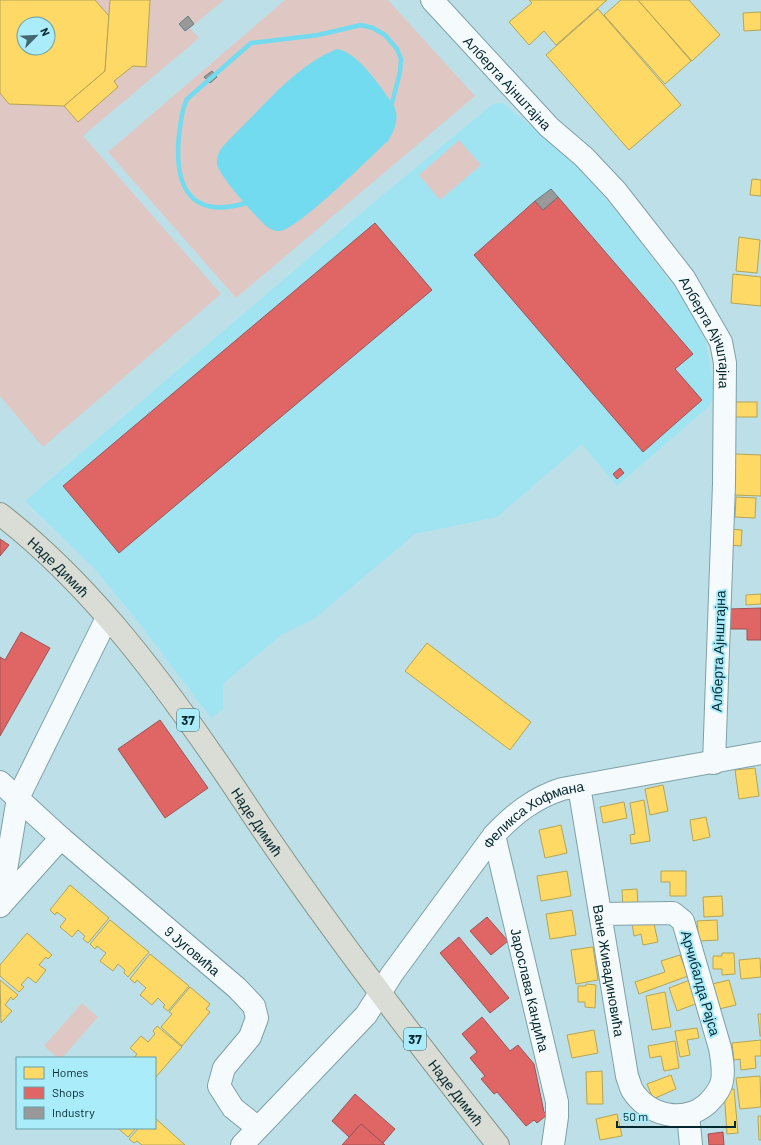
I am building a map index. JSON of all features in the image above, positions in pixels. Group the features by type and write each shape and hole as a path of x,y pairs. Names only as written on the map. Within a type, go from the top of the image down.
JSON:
{"main road":[{"name":"Наде Димић","path":"0,514 52,559 107,618 148,667 194,729 261,827 380,994 498,1145"}],"street":[{"name":"Алберта Ајнштајна","path":"432,0 549,126 584,157 616,191 684,278 721,342 725,363 724,484 714,763"},
{"path":"0,906 18,798 107,618"},
{"name":"Феликса Хофмана","path":"242,1145 366,1015 392,974 494,834 514,815 546,794 579,786 714,763 761,753"},
{"name":"9 Југовића","path":"0,782 61,838 237,988 254,1006 257,1018 250,1036 224,1068 219,1086 233,1108 258,1128"},
{"name":"Ване Живадиновића","path":"579,786 627,1076 632,1090 643,1103 664,1115 675,1116 688,1114"},
{"name":"Јарослава Кандића","path":"494,834 557,1102 557,1117 553,1145"},
{"path":"0,906 61,838"},
{"name":"Арчибалда Рајса","path":"600,914 673,913 678,916 686,928 720,1048 723,1067 722,1082 714,1097 699,1110 688,1114"},
{"path":"688,1114 691,1145"}],"shaded area":[{"path":"0,0 224,0 195,24 187,16 178,24 185,32 190,28 199,38 83,136 221,294 43,447 0,396"},
{"path":"285,0 388,0 475,96 236,298 108,152"},
{"path":"337,49 345,51 353,56 368,71 381,88 395,108 397,117 395,127 388,141 303,218 290,227 280,231 273,230 261,221 231,187 219,170 217,164 218,156 225,144 294,76 322,56"},
{"path":"503,103 576,164 629,227 689,307 706,342 715,395 709,406 617,486 582,444 497,517 415,534 314,619 281,635 223,684 223,710 211,718 136,619 93,567 25,501 367,208 493,104"},
{"path":"459,140 481,165 440,200 419,175"},
{"path":"82,1003 98,1017 63,1057 57,1057 44,1046"}],"building: Homes":[{"path":"0,0 95,0 109,16 105,71 64,106 9,104 0,93"},
{"path":"110,0 150,0 146,67 133,66 114,81 118,87 78,122 64,106 105,71"},
{"path":"529,0 607,0 556,45 544,31 529,45 509,22 532,3"},
{"path":"621,0 638,0 691,61 665,84 604,15"},
{"path":"638,0 689,0 720,35 692,61"},
{"path":"598,9 681,105 629,150 546,55"},
{"path":"761,12 761,30 744,31 743,13"},
{"path":"752,179 761,180 761,196 750,195"},
{"path":"739,237 760,240 757,273 736,271"},
{"path":"733,274 761,277 761,306 731,303"},
{"path":"734,402 757,402 757,417 734,417"},
{"path":"735,454 761,455 761,496 733,495"},
{"path":"736,497 756,498 755,518 735,517"},
{"path":"730,529 742,530 741,546 730,545"},
{"path":"761,594 761,604 746,605 746,595"},
{"path":"427,643 531,722 510,750 405,671"},
{"path":"755,768 759,796 739,799 735,770"},
{"path":"663,785 668,811 650,815 645,789"},
{"path":"644,800 650,841 631,844 630,835 635,834 630,803"},
{"path":"624,802 627,818 603,823 600,807"},
{"path":"706,817 710,837 693,841 690,820"},
{"path":"561,825 567,853 545,858 539,830"},
{"path":"567,871 571,896 541,901 537,876"},
{"path":"661,871 686,871 686,896 670,896 670,882 661,882"},
{"path":"70,885 109,918 88,943 83,939 85,936 78,930 72,937 60,927 66,919 57,912 55,915 50,910"},
{"path":"637,889 638,906 623,907 622,890"},
{"path":"722,896 723,916 704,917 703,897"},
{"path":"572,910 576,935 550,939 546,914"},
{"path":"653,919 658,942 643,945 641,934 634,936 632,923"},
{"path":"110,920 149,952 128,977 124,973 125,970 118,964 113,971 100,961 106,953 97,946 95,949 90,944"},
{"path":"717,920 718,940 699,941 697,921"},
{"path":"27,933 52,955 48,959 46,957 39,965 46,970 36,983 28,977 21,985 24,987 19,992 0,976 0,965"},
{"path":"593,947 598,980 576,984 571,950"},
{"path":"722,953 734,953 735,974 722,975 722,969 713,969 713,956 722,956"},
{"path":"150,954 189,986 168,1011 163,1007 165,1005 158,998 152,1005 140,995 146,988 137,980 135,983 130,979"},
{"path":"680,955 688,976 639,994 635,982 665,972 661,961"},
{"path":"760,958 761,977 741,979 739,960"},
{"path":"0,980 18,995 13,1000 11,997 5,1005 12,1011 1,1023"},
{"path":"690,980 698,1003 677,1011 669,988"},
{"path":"729,980 736,1005 715,1010 708,985"},
{"path":"586,984 596,985 595,1008 585,1007 585,1002 578,1002 578,986 586,986"},
{"path":"190,987 210,1004 206,1009 210,1012 182,1046 161,1027 172,1014 169,1012"},
{"path":"665,992 671,1027 652,1030 646,996"},
{"path":"758,1014 761,1014 761,1036 760,1036"},
{"path":"157,1026 182,1047 156,1077 156,1057 135,1057 137,1054 130,1048 141,1036 148,1042 155,1034 153,1031"},
{"path":"697,1028 699,1038 687,1040 690,1055 680,1057 675,1031"},
{"path":"594,1030 598,1053 572,1058 567,1035"},
{"path":"761,1040 761,1056 755,1056 756,1068 741,1070 740,1059 734,1060 732,1043"},
{"path":"675,1041 679,1068 664,1071 661,1056 650,1058 648,1046"},
{"path":"602,1071 603,1104 587,1104 586,1072"},
{"path":"671,1075 676,1089 653,1099 647,1084"},
{"path":"760,1076 761,1107 740,1109 736,1078"},
{"path":"734,1089 738,1133 727,1134 724,1090"},
{"path":"617,1114 622,1136 600,1140 596,1119"},
{"path":"758,1116 761,1116 761,1140 759,1140"},
{"path":"156,1119 185,1145 142,1145 137,1141 134,1143 129,1139 138,1129 156,1129"},
{"path":"119,1129 135,1129 128,1137"}],"building: Shops":[{"path":"558,197 693,354 675,369 702,400 643,452 474,255 535,201 543,210"},
{"path":"375,223 432,290 119,553 63,486"},
{"path":"620,468 624,473 617,479 613,474"},
{"path":"0,539 9,545 0,556"},
{"path":"761,608 761,640 747,640 747,629 730,629 729,609"},
{"path":"21,632 50,648 0,736 0,657 5,660"},
{"path":"160,720 208,788 165,818 118,749"},
{"path":"487,917 508,941 491,955 470,931"},
{"path":"459,937 509,998 490,1013 440,953"},
{"path":"482,1017 510,1051 518,1045 534,1064 544,1112 547,1115 537,1123 534,1120 526,1126 497,1092 494,1094 481,1079 485,1076 470,1058 477,1052 462,1034"},
{"path":"355,1094 395,1129 383,1143 361,1124 349,1137 332,1121"},
{"path":"361,1124 385,1145 342,1145"},
{"path":"723,1132 724,1145 709,1145 708,1134"}],"building: Industry":[{"path":"188,16 194,24 185,31 179,24"},
{"path":"212,71 217,77 210,83 204,77"},
{"path":"551,189 558,197 543,210 535,201"}],"waterway":[{"path":"246,203 227,207 211,207 198,202 189,194 183,183 179,169 178,153 179,135 187,99 251,43 318,35 361,25 373,28 385,35 397,49 401,59 400,72 392,103"}]}
